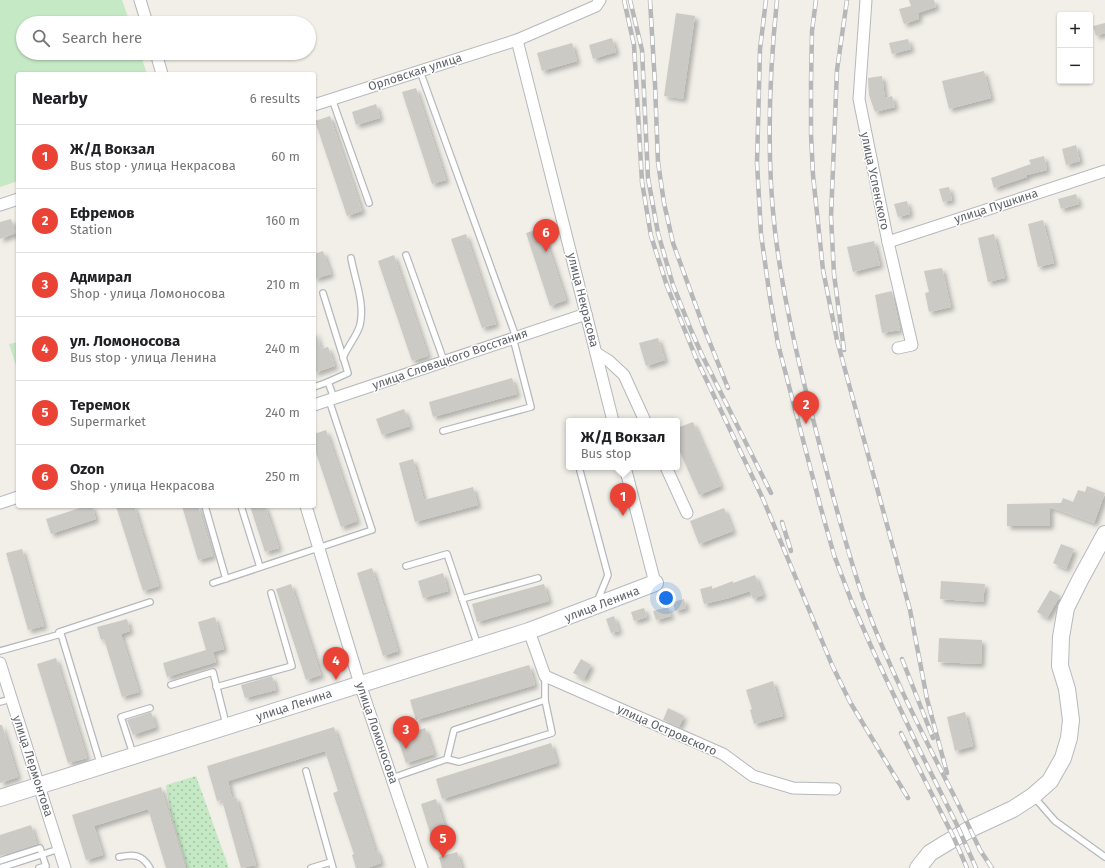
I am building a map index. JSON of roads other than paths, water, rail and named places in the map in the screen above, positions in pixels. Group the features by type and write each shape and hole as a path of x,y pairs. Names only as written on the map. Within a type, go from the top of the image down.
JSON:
{"main road":[{"path":"918,868 930,853 970,829 1013,809 1033,796 1050,781 1063,758 1069,738 1071,720 1067,689 1060,666 1061,637 1066,608 1105,534"},
{"name":"улица Ленина","path":"0,798 529,631 655,583"}],"street":[{"path":"140,0 145,16"},
{"name":"Орловская улица","path":"316,104 517,40 596,6 600,0"},
{"name":"улица Успенского","path":"866,0 859,99 888,242 912,345 898,348"},
{"name":"улица Некрасова","path":"517,40 613,418"},
{"path":"158,60 161,72"},
{"name":"улица Пушкина","path":"888,242 1105,171"},
{"path":"0,205 16,200"},
{"name":"улица Словацкого Восстания","path":"316,404 586,314"},
{"path":"596,353 609,361 624,375 644,418"},
{"path":"626,470 655,583"},
{"path":"667,470 687,513"},
{"path":"0,503 16,498"},
{"name":"улица Ломоносова","path":"307,508 360,684 422,868"},
{"path":"529,631 545,676"},
{"name":"улица Лермонтова","path":"0,663 65,868"},
{"name":"улица Островского","path":"545,676 723,754 753,776 793,788 835,789"}],"lane":[{"path":"420,71 515,338 531,407 443,431"},
{"path":"332,99 369,202"},
{"path":"406,255 444,361"},
{"path":"343,359 360,326 361,313 359,293 351,258"},
{"path":"316,386 348,373 323,293"},
{"path":"213,583 372,530 331,399 328,382"},
{"path":"580,470 608,575 595,606"},
{"path":"206,508 226,579"},
{"path":"242,508 260,568"},
{"path":"406,566 447,554 478,647"},
{"path":"462,599 538,578"},
{"path":"216,687 292,666 271,593"},
{"path":"101,766 61,634 59,632 150,602"},
{"path":"0,651 61,634"},
{"path":"171,685 213,672 226,727"},
{"path":"392,778 447,759 459,762 552,733 545,700 545,676"},
{"path":"0,702 11,699"},
{"path":"447,759 454,730 545,700"},
{"path":"133,756 121,717 150,708"},
{"path":"306,771 333,868"},
{"path":"1033,796 1055,821 1105,857"},
{"path":"0,861 40,848 46,866 39,868"},
{"path":"0,868 59,849"},
{"path":"119,857 132,855 145,860 150,868"},
{"path":"311,868 331,862"}],"railway":[{"path":"624,0 634,45 642,182 651,236 667,286 696,358 763,499 832,665 850,702 908,798"},
{"path":"630,0 642,50 648,178 658,233 673,285 691,330 771,493"},
{"path":"650,0 658,162 664,203 673,243 728,388"},
{"path":"766,0 760,49 757,163 761,234 778,344 834,555 851,600 874,653 957,825 976,868"},
{"path":"777,0 770,87 770,173 772,202 783,288 808,399 847,546 873,624 915,717 980,850 992,868"},
{"path":"816,0 812,31 811,134 813,175 823,270 837,340 910,610 927,699 947,773"},
{"path":"844,350 834,274 831,217 837,70 847,0"},
{"path":"782,522 791,551"},
{"path":"902,659 933,738"},
{"path":"901,733 954,838 967,868"}],"place":[{"name":"Ozon","path":"546,252"},
{"name":"Ефремов","path":"806,424"},
{"name":"Ж/Д Вокзал","path":"623,516"},
{"name":"ул. Ломоносова","path":"336,680"},
{"name":"Адмирал","path":"406,749"},
{"name":"Теремок","path":"443,858"}]}
